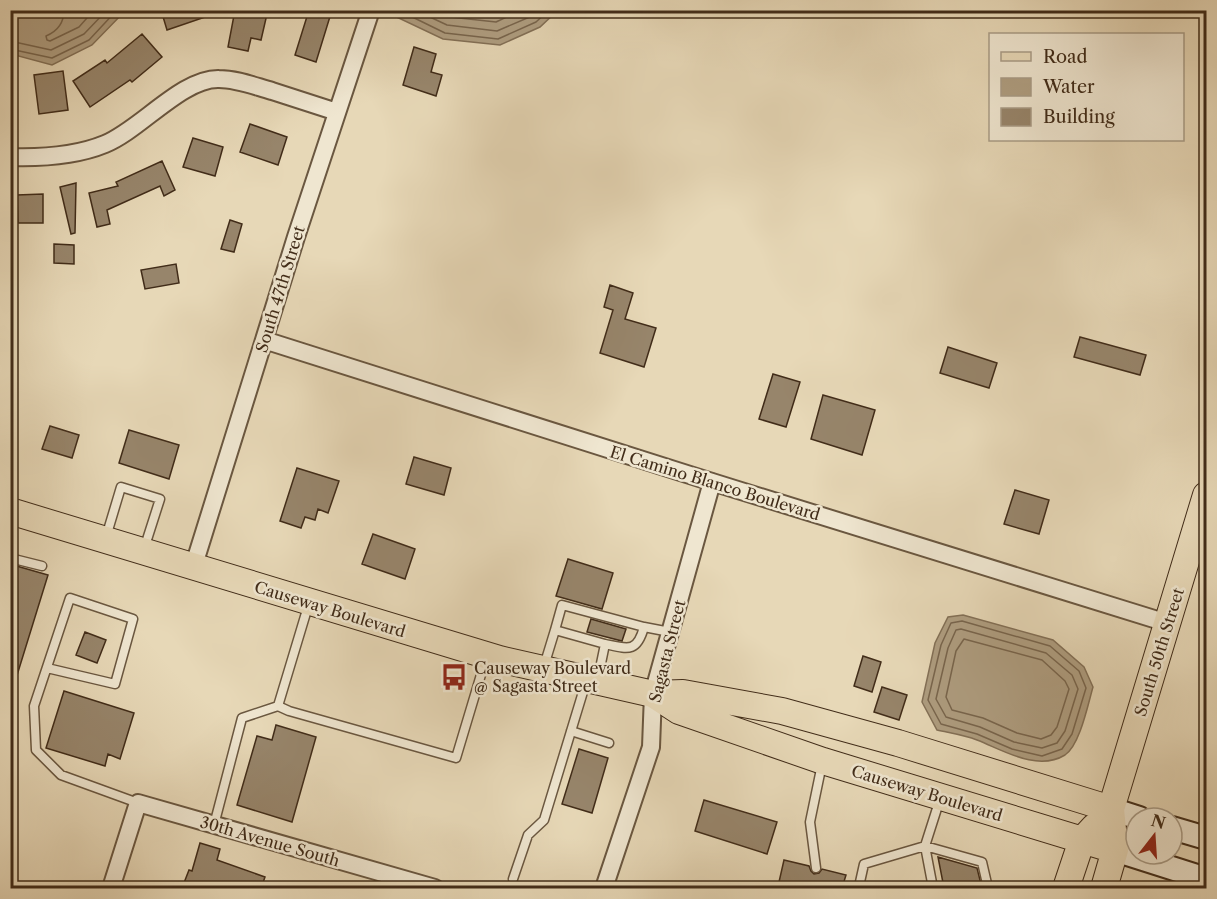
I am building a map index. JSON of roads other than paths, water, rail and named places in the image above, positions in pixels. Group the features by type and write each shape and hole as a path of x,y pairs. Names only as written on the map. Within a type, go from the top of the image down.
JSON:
{"main road":[{"name":"South 50th Street","path":"1104,888 1115,850 1111,810 1205,506"},
{"name":"Causeway Boulevard","path":"11,514 487,656 653,694 683,693 782,711 898,743 1124,814"},
{"name":"Causeway Boulevard","path":"653,694 679,711 823,761 1206,879"},
{"name":"South 50th Street","path":"1066,888 1082,840 1111,810"},
{"path":"1184,832 1206,838"}],"street":[{"name":"South 47th Street","path":"193,568 368,18"},
{"path":"10,157 42,158 105,144 134,127 195,83 217,78 241,82 337,112"},
{"name":"El Camino Blanco Boulevard","path":"264,340 1167,623"},
{"name":"Sagasta Street","path":"604,888 651,747 653,694 712,482"},
{"path":"111,888 138,803"},
{"name":"30th Avenue South","path":"138,803 435,888"}],"lane":[{"path":"105,541 121,487 160,499 143,553"},
{"path":"10,558 42,566"},
{"path":"46,668 115,684 133,619 70,598 46,668 34,706 36,750 61,774 138,803"},
{"path":"278,706 309,603"},
{"path":"543,669 562,605 670,632"},
{"path":"555,630 605,644 632,648 640,640 644,627"},
{"path":"513,879 528,835 544,820 571,731 605,644"},
{"path":"214,825 242,718 278,706 456,758 487,656"},
{"path":"571,731 609,743"},
{"path":"816,868 810,822 823,761"},
{"path":"933,888 925,846 941,797"},
{"path":"862,888 860,882 864,864 925,846 982,862 988,888"}],"water":[{"path":"64,10 125,11 92,45 52,65 11,54 11,16"},
{"path":"384,11 557,11 540,27 500,45 443,39"},
{"path":"963,615 1053,640 1084,667 1093,687 1079,734 1065,755 1054,760 1043,761 1020,758 972,738 937,730 922,702 935,643 948,617"}],"place":[{"name":"Causeway Boulevard @ Sagasta Street","path":"454,677"}]}
